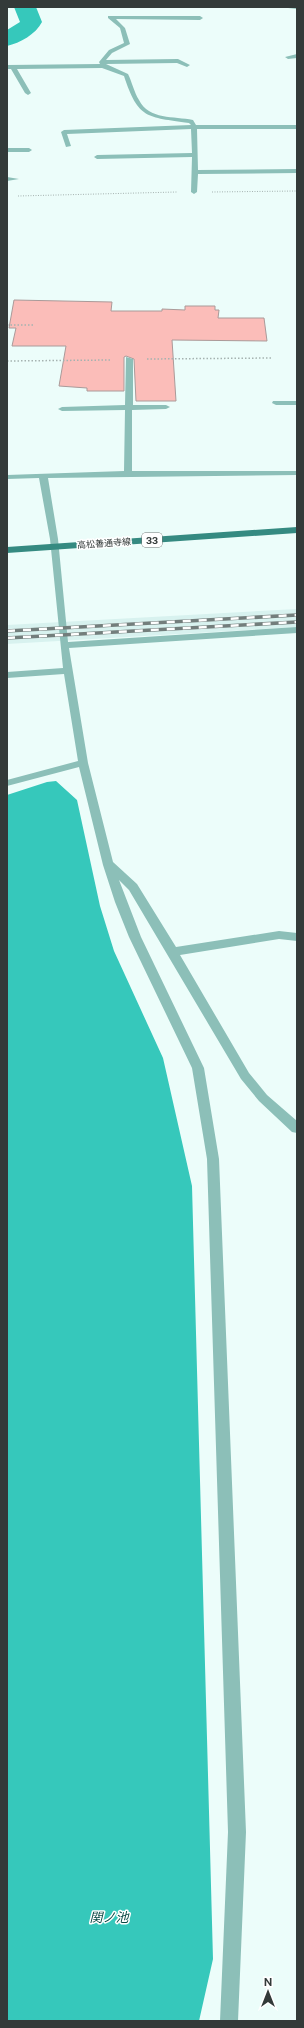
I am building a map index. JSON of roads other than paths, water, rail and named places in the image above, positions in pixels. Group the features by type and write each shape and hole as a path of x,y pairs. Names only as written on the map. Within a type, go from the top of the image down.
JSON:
{"main road":[{"name":"高松善通寺線","path":"7,550 297,530"}],"street":[{"path":"282,7 297,7"},
{"path":"102,64 106,55 127,44 125,32 120,23 110,17 200,18"},
{"path":"288,57 297,56"},
{"path":"10,67 178,61 187,65"},
{"path":"102,64 126,75 137,105 149,116 191,121 194,126 194,192"},
{"path":"10,67 28,92"},
{"path":"68,146 64,132 194,126 297,127"},
{"path":"7,150 29,150"},
{"path":"97,157 194,155"},
{"path":"195,172 297,171"},
{"path":"7,179 16,179"},
{"path":"128,474 127,407 129,359"},
{"path":"276,403 297,403"},
{"path":"62,409 166,407"},
{"path":"7,477 43,475 297,473"},
{"path":"43,475 54,546 64,645 83,763 108,864 135,937 198,1068 213,1159 236,1832 229,2021"},
{"path":"64,645 297,630"},
{"path":"7,675 68,671"},
{"path":"7,783 83,763"},
{"path":"108,864 133,887 173,952 245,1076 263,1098 297,1128"},
{"path":"173,952 279,935 297,937"}],"water":[{"name":"関ノ池","path":"56,781 77,800 100,906 114,951 163,1058 192,1186 213,1959 199,2021 7,2021 7,795 47,782"}],"waterway":[{"path":"7,39 29,26 31,22 25,7"}],"railway":[{"path":"7,631 297,615"},
{"path":"7,638 297,622"}]}
